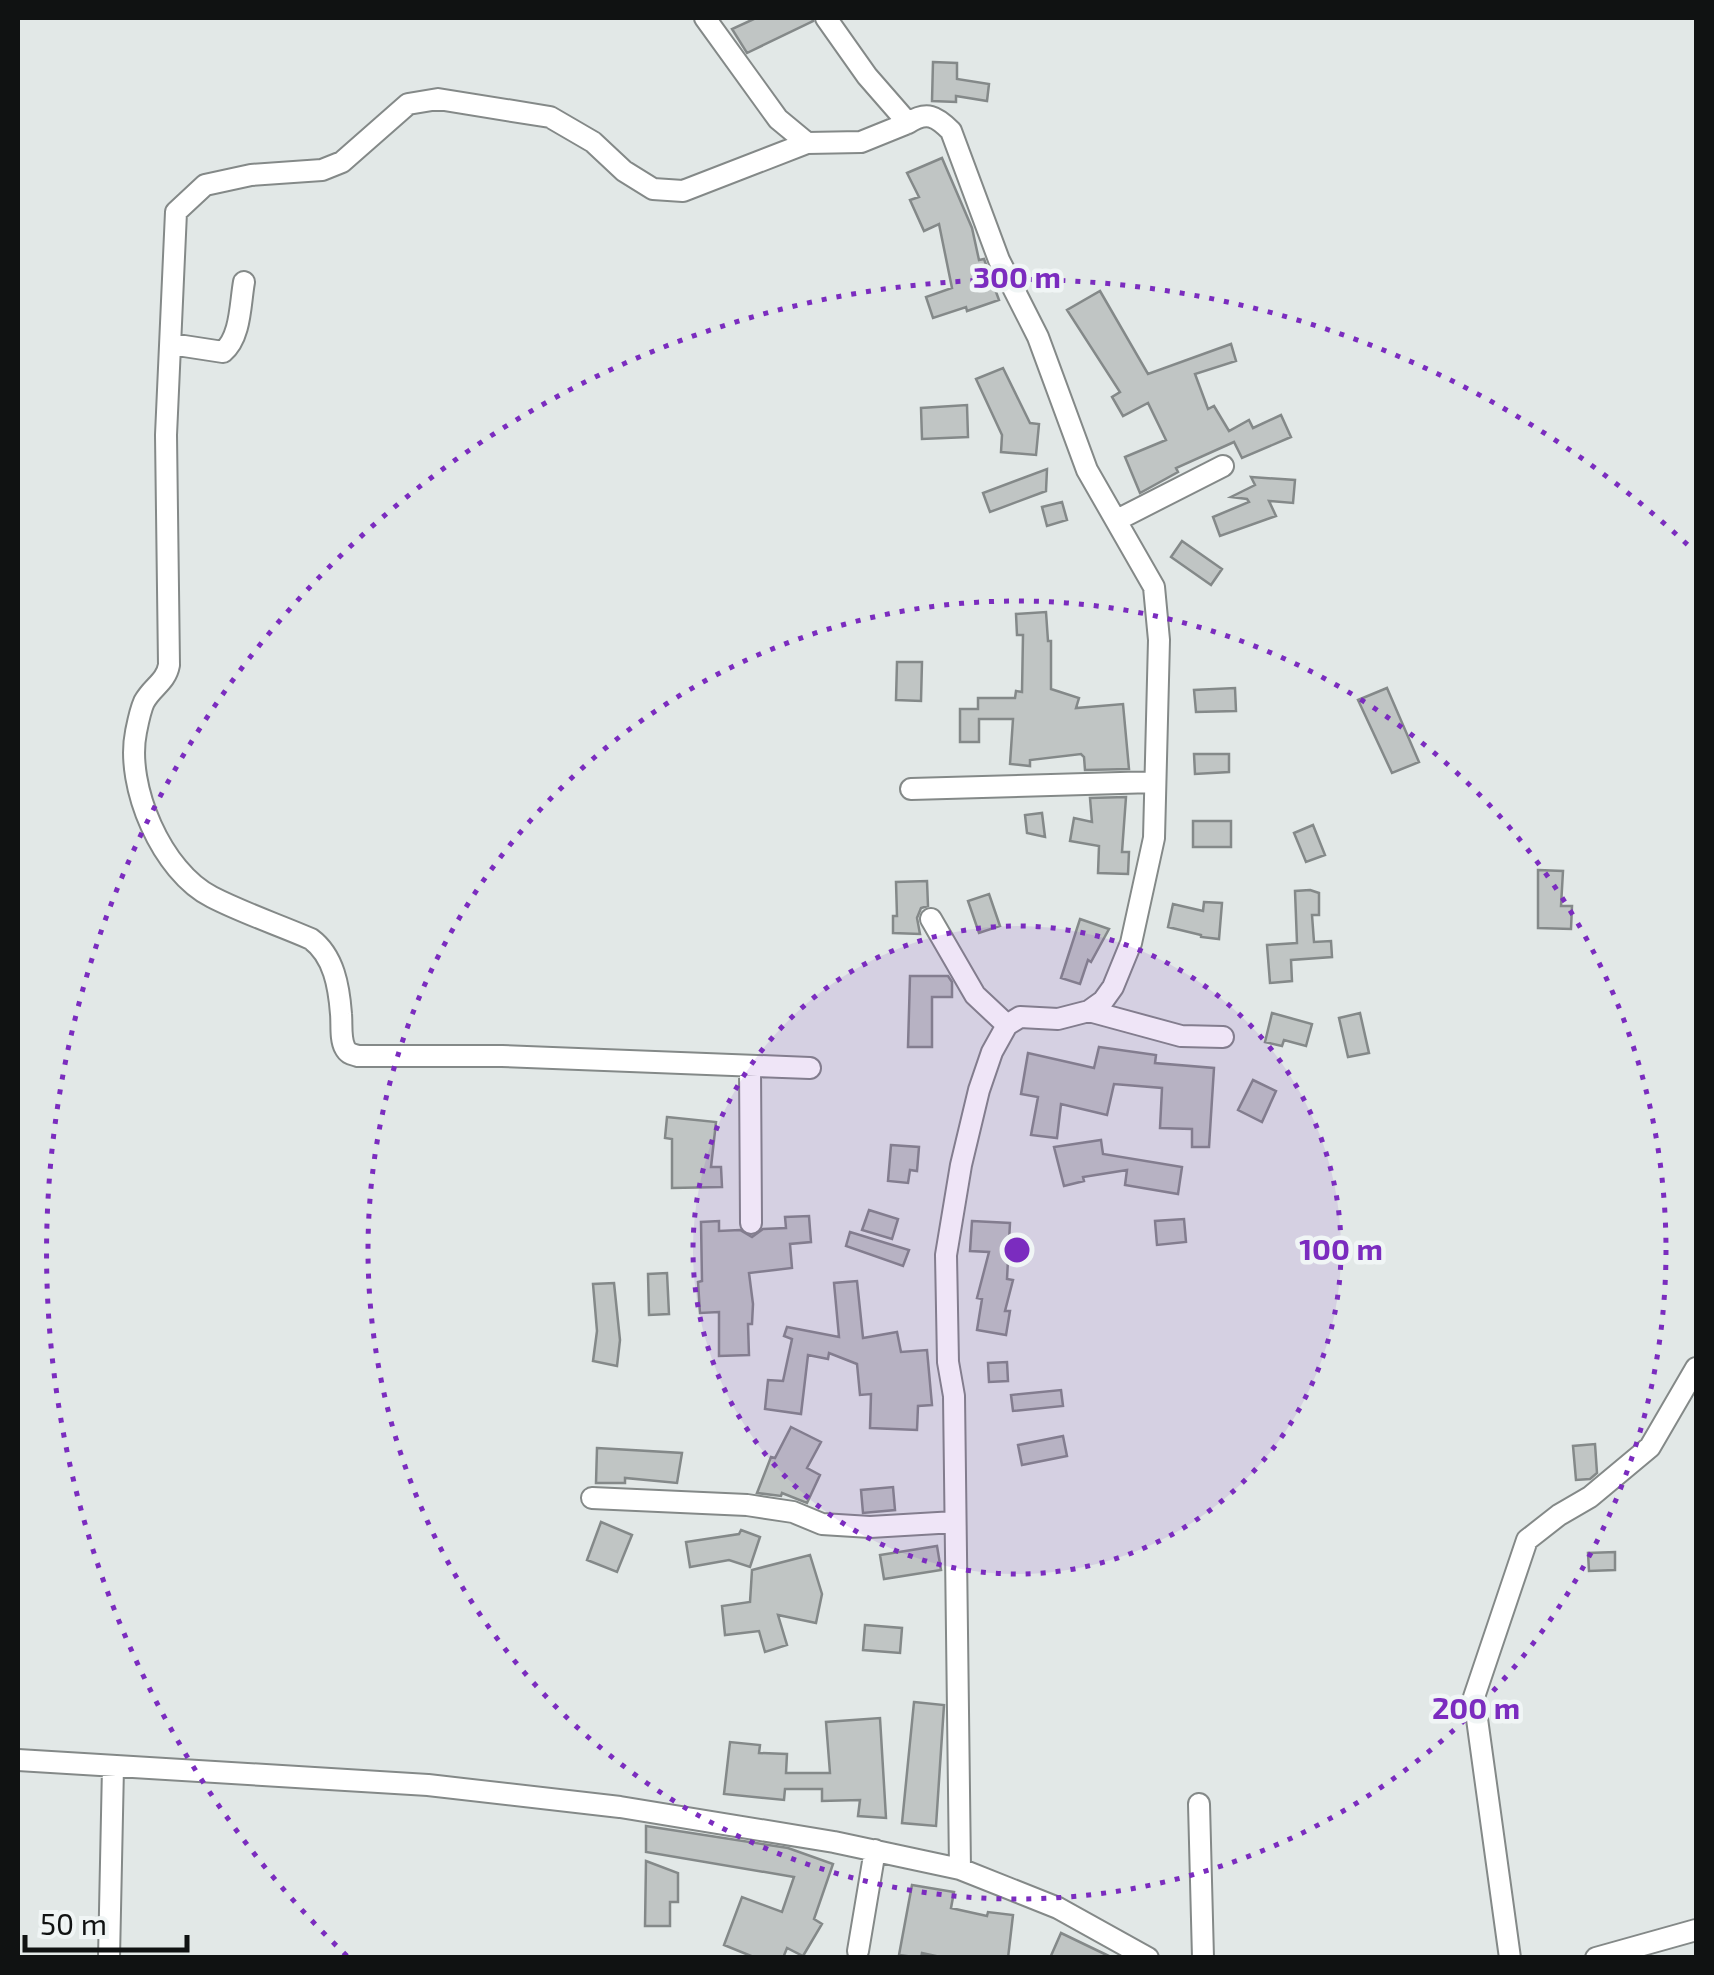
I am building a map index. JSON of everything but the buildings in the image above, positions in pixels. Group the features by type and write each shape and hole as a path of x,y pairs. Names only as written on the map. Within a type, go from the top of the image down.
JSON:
{"street":[{"path":"705,18 778,120 807,143"},
{"path":"826,18 908,123"},
{"path":"810,1068 348,1053 331,960 322,948 311,939 211,897 190,882 170,859 152,830 135,776 134,755 143,704 167,676 170,665 166,435 176,212 205,186 251,175 322,170 342,162 408,104 438,98 550,117 593,142 624,171 653,189 683,191 807,143 860,142 920,116 934,116 951,131 999,260 1038,337 1087,470 1154,586 1160,682 1154,838 1131,943 1113,987 1088,1012 1058,1019 1020,1018 1007,1026 992,1052 979,1090 961,1164 946,1255 948,1362 954,1396 960,1869"},
{"path":"171,344 223,352 230,347 244,282"},
{"path":"1117,520 1223,466"},
{"path":"911,789 1155,782"},
{"path":"930,919 975,995 1007,1026"},
{"path":"1088,1012 1181,1036 1223,1036"},
{"path":"750,1067 751,1223"},
{"path":"1510,1958 1474,1697 1483,1665 1527,1540 1558,1515 1590,1497 1650,1447 1696,1368"},
{"path":"592,1498 747,1505 793,1512 822,1524 870,1527 955,1522"},
{"path":"18,1760 428,1785 525,1795 875,1850 960,1869 1058,1908 1148,1958"},
{"path":"110,1958 113,1767"},
{"path":"1199,1804 1204,1958"},
{"path":"858,1952 875,1850"},
{"path":"1596,1958 1696,1930"}]}
